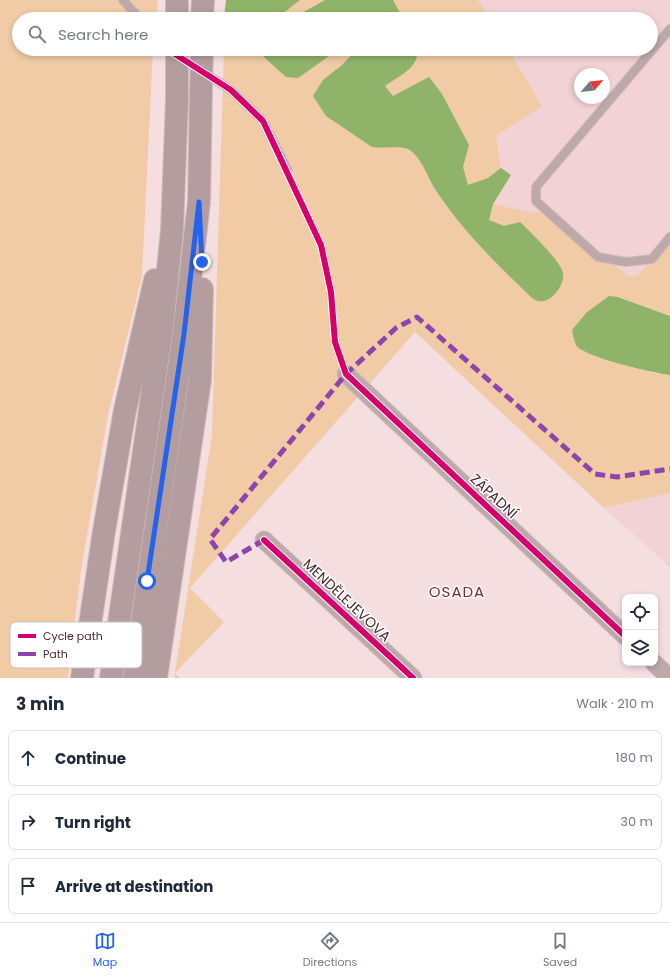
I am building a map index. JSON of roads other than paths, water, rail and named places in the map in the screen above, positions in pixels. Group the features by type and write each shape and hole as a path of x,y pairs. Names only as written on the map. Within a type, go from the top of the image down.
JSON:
{"main road":[{"path":"177,12 178,0"},
{"path":"202,0 202,12"},
{"path":"118,622 162,327 172,230 177,56"},
{"path":"156,678 200,380 202,262 199,202 202,56"},
{"path":"142,622 184,334 199,202"},
{"path":"90,622 104,531 125,410 156,277 172,230"},
{"path":"82,678 83,668"},
{"path":"111,678 112,668"},
{"path":"134,678 135,668"}],"street":[{"name":"ZÁPADNÍ","path":"346,374 622,633"},
{"name":"MENDĚLEJEVOVA","path":"264,540 413,678"},
{"path":"657,666 670,678"}],"lane":[{"path":"123,0 134,12"},
{"path":"658,43 670,29"},
{"path":"178,56 231,90 263,121 288,171"},
{"path":"647,56 536,187 536,201 598,257 626,262 652,259 670,237"}],"district":[{"name":"OSADA","path":"457,591"}]}
